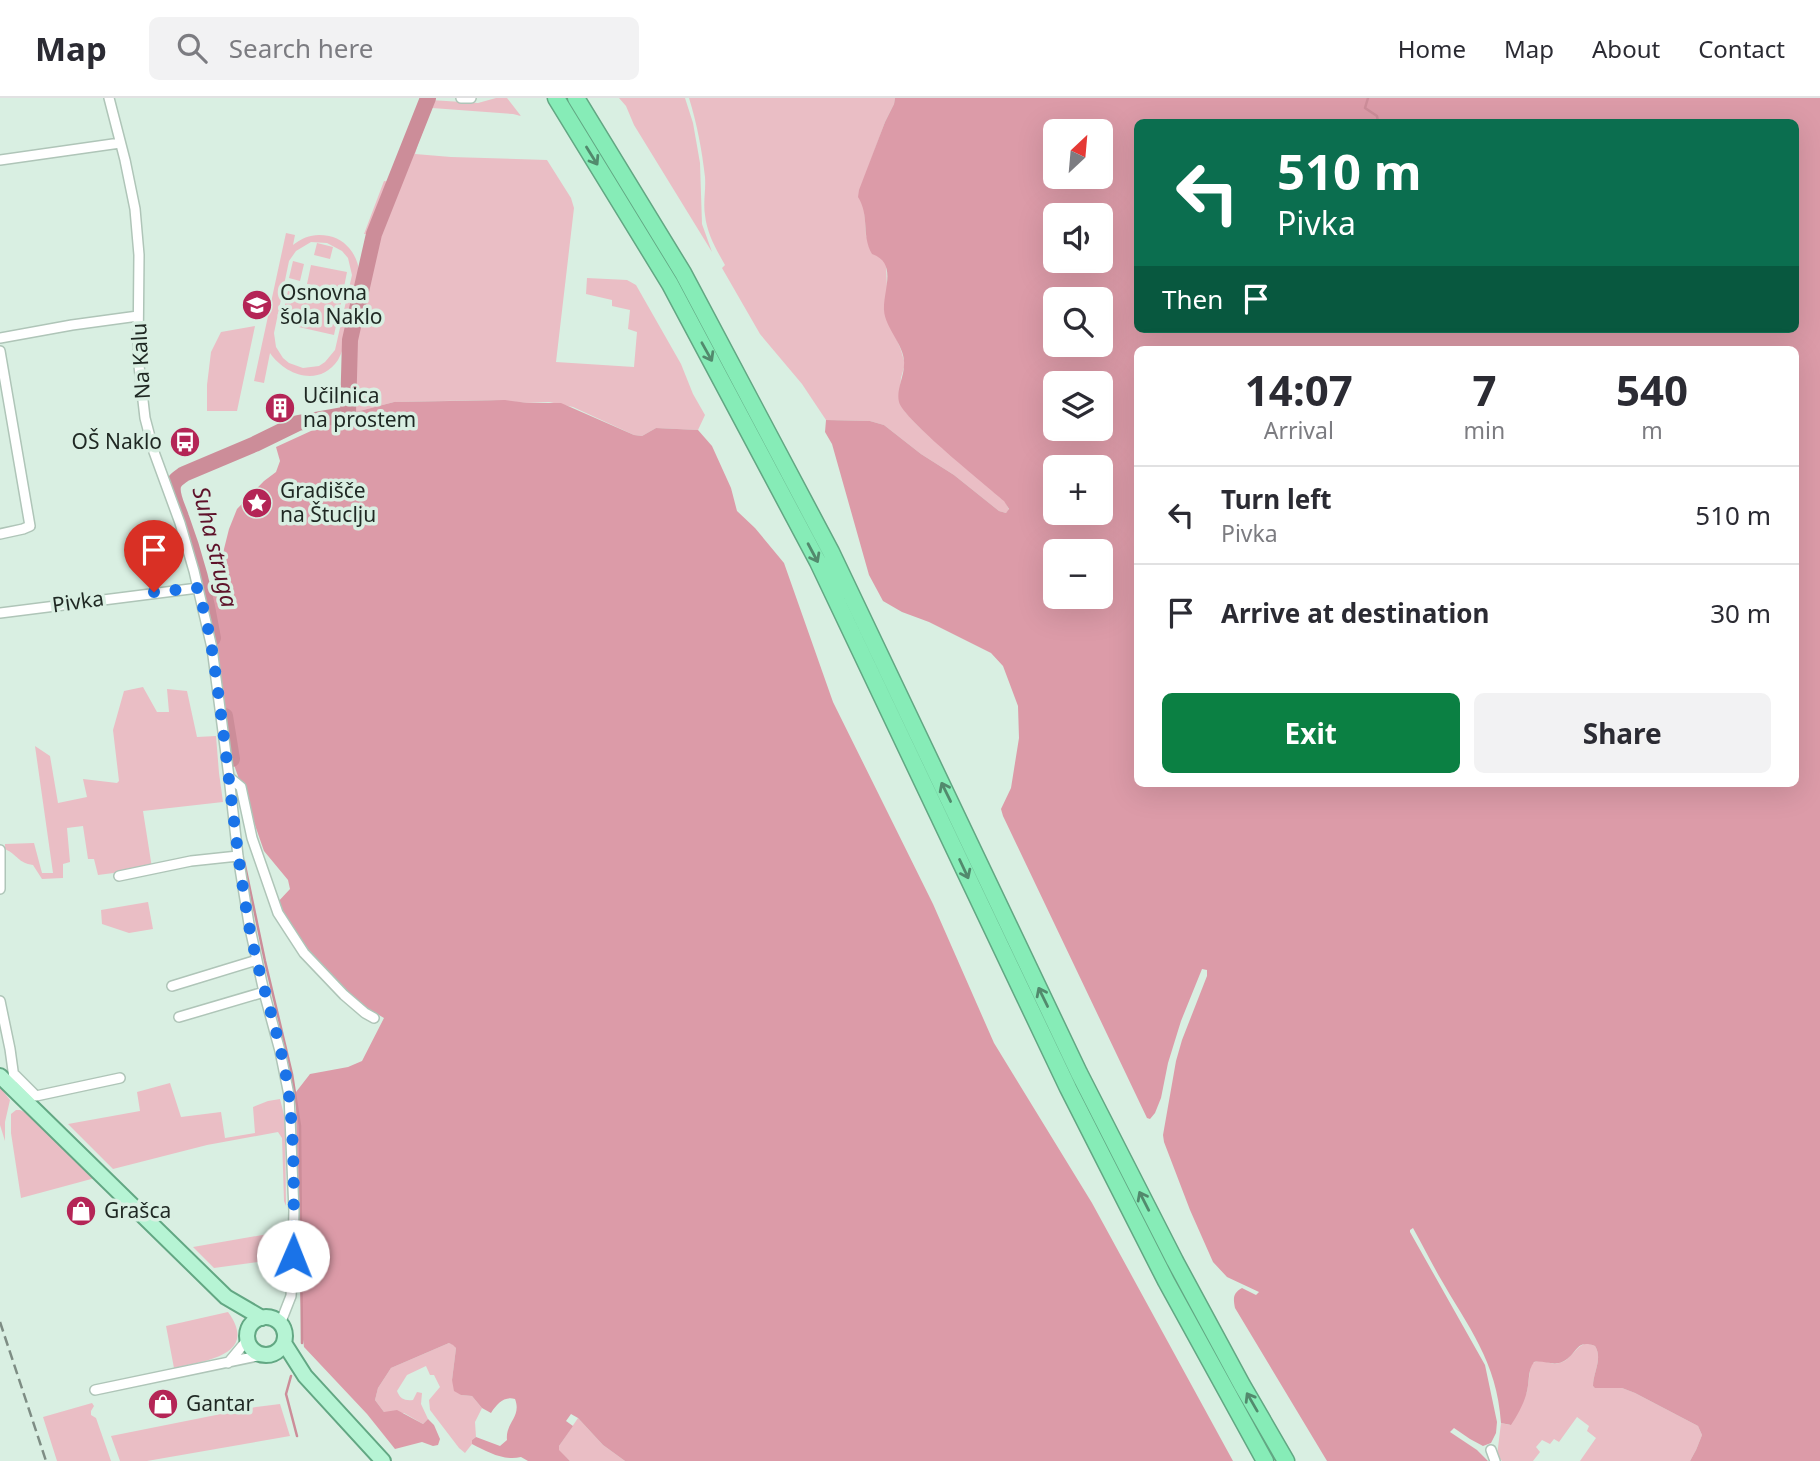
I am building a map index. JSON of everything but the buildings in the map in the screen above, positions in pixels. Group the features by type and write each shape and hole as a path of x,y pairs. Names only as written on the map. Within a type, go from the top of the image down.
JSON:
{"highway":[{"path":"556,98 670,284 818,562 1068,1088 1160,1269 1265,1461"},
{"path":"576,98 683,273 831,552 1079,1073 1175,1261 1286,1461"}],"main road":[{"path":"9,1080 226,1297 261,1318 272,1318 280,1324 285,1333 273,1351"},
{"path":"226,1297 248,1336 251,1348 273,1351 305,1376 383,1461"},
{"path":"248,1336 252,1324 261,1318"}],"street":[{"path":"103,98 111,109"},
{"name":"Na Kalu","path":"109,98 135,209 139,255 138,357 145,418 190,556 212,648 249,924 289,1095 294,1211 292,1279 291,1296 280,1324"},
{"path":"461,98 471,98"},
{"path":"0,160 120,142"},
{"path":"0,338 138,316"},
{"path":"0,351 30,526 0,534"},
{"path":"179,589 188,578 190,556"},
{"name":"Pivka","path":"0,613 198,588"},
{"path":"229,777 241,787 252,838 278,913 304,953 344,995 374,1018"},
{"path":"0,850 0,888"},
{"path":"119,876 191,860 238,856"},
{"path":"172,986 257,960"},
{"path":"180,1017 264,992"},
{"path":"0,1001 9,1080 36,1096 120,1078"},
{"path":"228,1363 248,1336"},
{"path":"95,1390 273,1351"},
{"path":"1491,1450 1494,1461"}],"shaded area":[{"path":"507,98 521,116 432,108 415,154 547,160 571,198 574,208 556,362 634,367 637,332 628,329 630,310 612,306 612,300 586,294 587,278 627,280 636,285 681,364 705,415 698,430 656,428 642,436 634,435 573,407 549,402 394,402 348,414 350,340 374,234 364,234 384,181 390,182 385,200 387,201 430,100 478,103"},
{"path":"619,98 685,98 693,123 700,163 702,224 712,252 634,125 626,106"},
{"path":"689,98 895,98 868,168 864,206 866,236 886,263 884,309 905,364 899,401 919,427 1005,501 1009,510 1006,513 999,511 884,425 870,421 826,420 802,384 760,334 722,268 725,265 708,229 704,210 702,157"},
{"path":"895,98 1820,98 1820,1461 1690,1461 1702,1435 1698,1426 1622,1388 1595,1388 1593,1381 1598,1356 1595,1346 1588,1344 1580,1346 1562,1362 1534,1362 1518,1414 1511,1425 1501,1423 1494,1381 1479,1345 1413,1228 1410,1232 1485,1365 1497,1422 1491,1443 1483,1446 1454,1428 1450,1432 1488,1461 1327,1461 1235,1308 1234,1296 1242,1288 1256,1295 1259,1292 1227,1277 1213,1262 1164,1142 1176,1061 1207,970 1202,969 1181,1021 1155,1113 1150,1119 1147,1118 1003,816 1001,809 1011,788 1019,738 1018,706 1003,666 991,653 883,601 869,575 832,444 825,432 826,420 870,421 884,425 999,511 1006,513 1009,509 1004,501 915,423 899,402 904,358 885,317 887,270 885,264 872,254 869,247 864,211 858,197"},
{"path":"286,233 295,235 293,245 314,235 329,236 341,241 351,250 357,262 359,276 346,339 338,360 321,374 302,375 284,367 270,353 264,383 254,381","holes":["311,242 327,243 342,251 348,258 352,275 335,350 319,366 303,368 283,358 276,347 274,333 289,261 296,251"]},
{"path":"317,243 333,247 330,259 314,255"},
{"path":"293,261 304,264 300,281 289,278"},
{"path":"311,265 347,272 343,292 307,284"},
{"path":"288,291 341,303 334,335 281,323"},
{"path":"255,326 237,411 207,411 211,352 221,332"},
{"path":"505,400 561,403 634,435 642,436 656,428 698,430 712,446 731,488 737,511 784,563 833,702 933,904 994,1043 1092,1203 1233,1461 625,1461 603,1445 571,1414 566,1421 573,1426 559,1446 559,1450 570,1461 508,1458 472,1444 472,1440 476,1437 500,1446 507,1440 508,1429 516,1411 515,1399 504,1400 491,1413 482,1408 472,1396 454,1391 452,1380 456,1348 449,1343 391,1368 378,1388 375,1400 384,1412 397,1410 423,1424 428,1419 440,1439 438,1445 422,1442 395,1449 367,1414 304,1347 297,1209 296,1092 310,1074 348,1067 362,1061 384,1018 331,981 276,904 290,889 288,880 264,851 232,759 217,646 207,601 237,509 276,472 280,461 276,447 348,414 394,402"},
{"path":"143,687 157,712 169,712 167,689 187,691 197,737 216,736 223,802 143,811 152,868 98,875 94,859 88,859 83,826 67,828 70,862 63,864 63,878 42,879 33,865 5,849 5,844 34,843 42,873 53,873 35,746 50,756 58,803 87,797 83,779 117,783 119,781 113,730 124,691"},
{"path":"148,902 153,929 129,933 102,924 101,910"},
{"path":"170,1083 181,1117 221,1112 225,1138 255,1133 253,1107 280,1099 285,1119 286,1206 282,1138 278,1132 207,1145 113,1169 68,1124 140,1111 137,1092"},
{"path":"0,1087 10,1100 5,1122 5,1141 0,1125"},
{"path":"16,1110 29,1114 95,1178 21,1198 11,1133 11,1114"},
{"path":"285,1231 286,1258 214,1268 193,1247"},
{"path":"228,1312 236,1327 237,1338 233,1347 212,1359 174,1368 166,1326"},
{"path":"449,1343 456,1348 452,1380 461,1395 472,1396 482,1408 475,1422 476,1437 465,1453 430,1410 429,1400 440,1387 426,1366 407,1375 397,1391 401,1398 408,1400 413,1400 417,1392 422,1393 421,1404 428,1419 423,1424 404,1413 384,1412 375,1400 378,1388 391,1368"},
{"path":"1587,1343 1595,1346 1598,1356 1593,1386 1622,1388 1698,1426 1702,1435 1690,1461 1580,1461 1596,1438 1587,1431 1589,1426 1577,1417 1559,1442 1554,1439 1550,1444 1542,1440 1536,1447 1540,1452 1533,1461 1502,1461 1497,1456 1501,1423 1510,1425 1527,1392 1531,1364 1539,1361 1555,1364 1563,1362"},
{"path":"92,1403 94,1406 91,1415 96,1418 111,1461 57,1461 43,1417"},
{"path":"280,1404 290,1436 147,1461 120,1461 111,1436 256,1407"},
{"path":"578,1418 603,1445 625,1461 570,1461 559,1451 559,1446"}],"waterway":[{"name":"Suha struga","path":"213,638 196,562 174,497 174,484 184,474 298,423 348,414 350,340 374,234 428,98"},
{"path":"1368,98 1365,108 1378,119"},
{"name":"Suha struga","path":"225,716 232,759"},
{"path":"244,861 292,1074 300,1126 302,1343"},
{"path":"291,1376 286,1394 297,1436"}],"railway":[{"path":"0,1322 46,1461"}],"place":[{"name":"Osnovna šola Naklo","path":"257,305"},
{"name":"Učilnica na prostem","path":"280,408"},
{"name":"OŠ Naklo","path":"185,442"},
{"name":"Gradišče na Štuclju","path":"257,503"},
{"name":"Grašca","path":"81,1211"},
{"name":"Gantar","path":"163,1404"}],"route":[{"path":"154,592 198,588 212,648 249,924 289,1095 294,1211 293,1256"}]}
